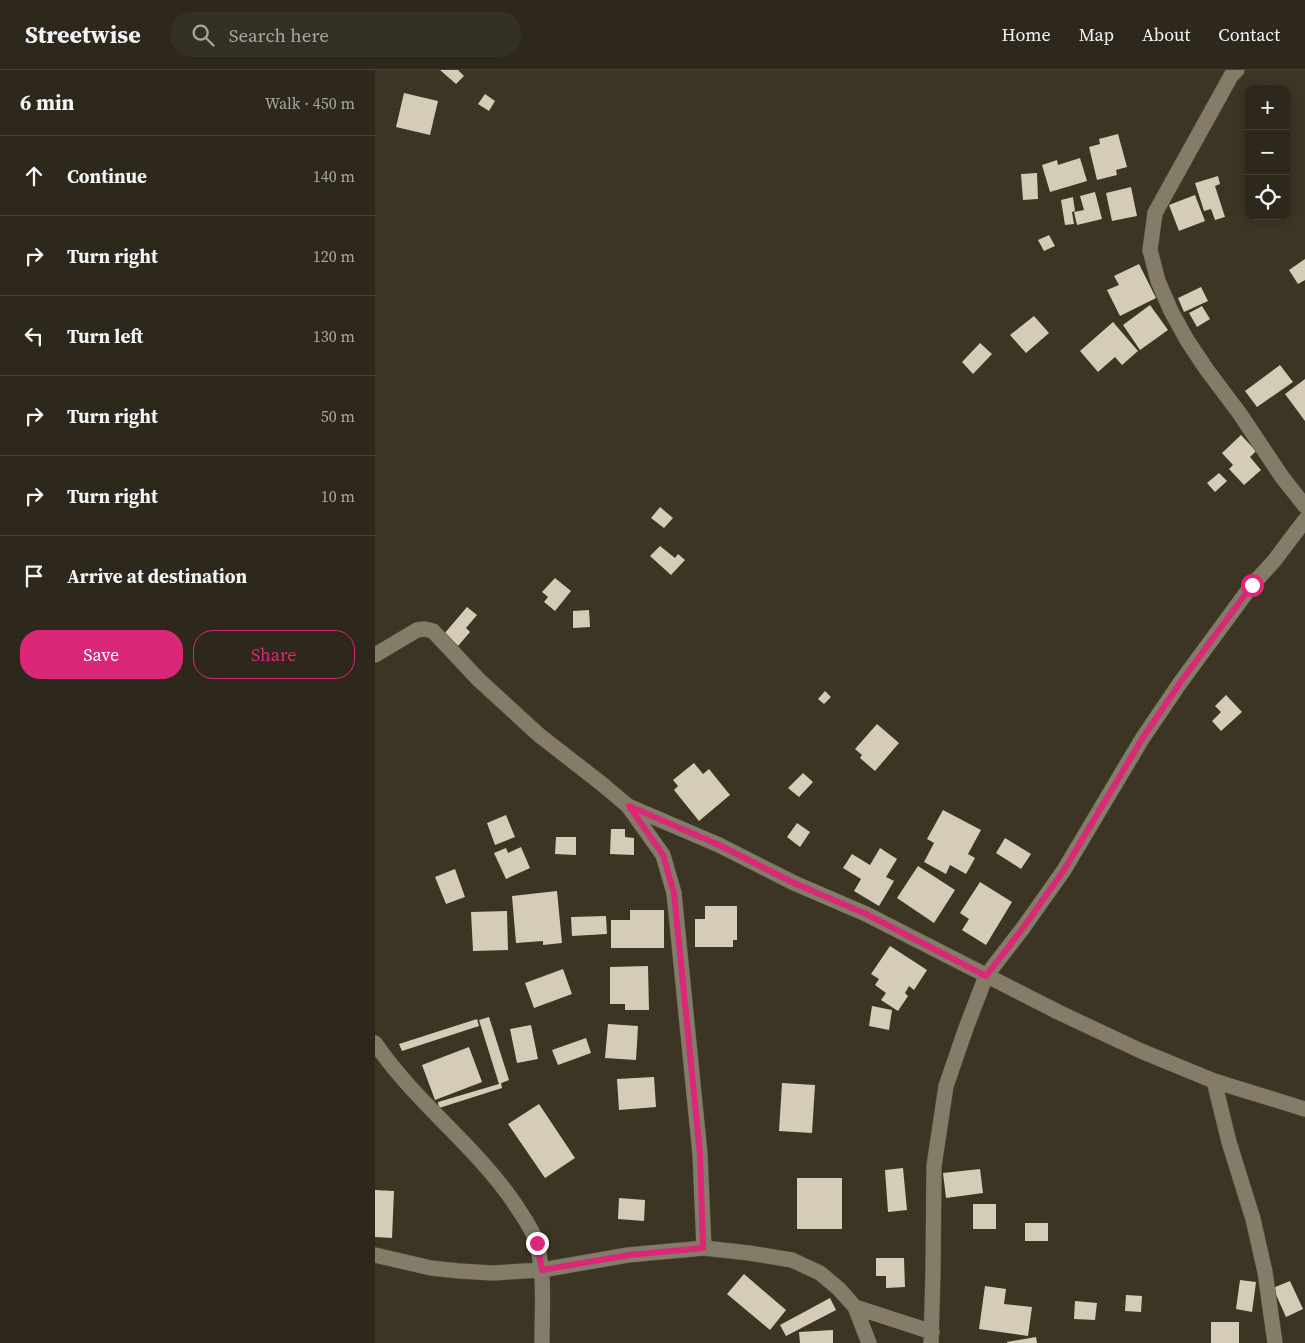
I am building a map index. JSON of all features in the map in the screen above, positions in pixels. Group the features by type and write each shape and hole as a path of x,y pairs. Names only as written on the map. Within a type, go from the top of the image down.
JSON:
{"street":[{"path":"1237,70 1231,76 1155,213 1150,250 1158,281 1171,312 1187,340 1282,477 1305,506"},
{"path":"855,1307 932,1337 934,1166 946,1086 986,976 1064,870 1142,739 1180,683 1252,585 1274,561 1305,520"},
{"path":"375,655 417,630 433,631 479,680 539,736 629,806 719,845 794,883 866,914 986,976 1124,1043 1214,1081 1305,1109"},
{"path":"629,806 663,855 674,893 700,1154 703,1248"},
{"path":"375,1043 389,1063 423,1102 475,1154 505,1190 528,1224 537,1243 542,1270 543,1343"},
{"path":"1214,1081 1229,1142 1253,1219 1265,1272 1275,1343"},
{"path":"375,1255 431,1268 459,1272 493,1273 542,1270 629,1255 703,1248 792,1260 820,1273 839,1289 855,1307 869,1343"}],"building":[{"path":"440,70 458,70 464,76 456,84"},
{"path":"404,93 438,101 430,135 396,127"},
{"path":"485,94 495,101 489,111 478,104"},
{"path":"1118,134 1127,167 1116,170 1117,175 1097,180 1089,147 1100,144 1099,139"},
{"path":"1080,158 1087,181 1050,192 1042,165 1057,160 1058,165"},
{"path":"1037,173 1038,199 1023,200 1021,174"},
{"path":"1218,176 1220,184 1215,186 1225,217 1215,220 1211,209 1204,211 1195,183"},
{"path":"1131,187 1137,216 1112,221 1106,193"},
{"path":"1095,192 1102,219 1077,225 1074,212 1084,210 1080,196"},
{"path":"1195,195 1205,221 1179,231 1169,205"},
{"path":"1073,197 1075,211 1072,212 1074,224 1065,225 1061,200"},
{"path":"1049,235 1055,246 1044,251 1038,240"},
{"path":"1305,259 1305,280 1298,284 1289,270"},
{"path":"1139,264 1156,298 1120,316 1107,290 1119,285 1114,276"},
{"path":"1201,287 1208,301 1184,312 1178,298"},
{"path":"1150,305 1168,330 1140,350 1123,325"},
{"path":"1202,306 1210,319 1197,327 1189,313"},
{"path":"1034,316 1049,333 1026,353 1010,335"},
{"path":"1113,322 1138,351 1122,365 1115,357 1098,372 1080,351"},
{"path":"980,343 992,354 973,374 962,362"},
{"path":"1280,365 1293,382 1257,407 1245,391"},
{"path":"1305,379 1305,421 1285,394"},
{"path":"1241,435 1256,451 1250,457 1261,470 1244,485 1229,469 1233,465 1222,453"},
{"path":"1219,473 1227,481 1215,492 1207,483"},
{"path":"660,507 673,518 664,528 651,518"},
{"path":"660,546 675,558 678,554 685,560 671,575 650,556"},
{"path":"555,578 571,591 555,611 544,602 548,597 542,592"},
{"path":"467,607 477,615 466,628 470,632 458,646 444,634"},
{"path":"589,610 590,627 573,628 573,611"},
{"path":"825,691 831,697 824,704 818,699"},
{"path":"1226,695 1242,712 1221,731 1212,721 1221,712 1215,706"},
{"path":"877,724 899,743 875,771 860,758 862,755 855,749"},
{"path":"694,763 703,774 709,769 730,795 699,821 674,790 678,786 673,780"},
{"path":"803,773 813,782 799,797 788,788"},
{"path":"943,810 981,830 968,854 975,858 966,874 950,865 946,874 924,862 934,843 927,839"},
{"path":"506,815 515,837 495,845 487,823"},
{"path":"797,823 810,832 800,847 787,837"},
{"path":"611,829 625,829 625,837 634,838 634,855 610,854"},
{"path":"556,837 576,837 576,855 555,854"},
{"path":"1005,838 1031,854 1021,869 996,853"},
{"path":"521,847 530,868 506,879 494,853 506,848 508,853"},
{"path":"880,848 897,859 886,877 894,881 879,906 854,891 861,879 843,868 852,854 870,865"},
{"path":"918,866 955,890 934,923 897,898"},
{"path":"455,869 465,897 446,904 435,877"},
{"path":"980,882 1012,902 986,945 962,930 969,919 960,913"},
{"path":"557,891 562,943 543,945 543,941 516,943 512,896"},
{"path":"705,906 737,906 737,940 733,940 733,947 695,947 695,919 705,919"},
{"path":"630,910 664,910 664,948 611,948 611,920 630,920"},
{"path":"507,911 508,950 473,951 471,912"},
{"path":"606,916 607,934 572,936 571,917"},
{"path":"890,946 927,970 914,990 909,986 905,993 908,996 898,1011 881,1000 886,993 875,985 879,979 871,974"},
{"path":"648,966 649,1010 625,1010 625,1004 610,1004 610,967"},
{"path":"563,969 572,994 534,1008 525,983"},
{"path":"872,1006 892,1010 889,1030 869,1026"},
{"path":"489,1017 509,1080 501,1083 502,1088 439,1108 438,1102 499,1084 479,1020"},
{"path":"477,1019 479,1026 402,1051 399,1044"},
{"path":"608,1024 638,1026 636,1060 605,1058"},
{"path":"531,1025 538,1059 517,1063 510,1029"},
{"path":"586,1038 591,1053 558,1065 552,1050"},
{"path":"469,1047 482,1082 435,1100 422,1065"},
{"path":"654,1077 656,1107 619,1110 617,1079"},
{"path":"782,1083 815,1085 812,1133 779,1131"},
{"path":"539,1104 575,1158 545,1178 508,1124"},
{"path":"903,1168 907,1210 888,1212 885,1170"},
{"path":"980,1169 983,1193 946,1198 943,1173"},
{"path":"797,1178 842,1178 842,1229 797,1229"},
{"path":"375,1190 394,1191 392,1238 375,1237"},
{"path":"619,1198 645,1200 644,1221 618,1219"},
{"path":"973,1204 996,1204 996,1229 973,1229"},
{"path":"1025,1223 1048,1223 1048,1241 1025,1241"},
{"path":"876,1258 904,1258 905,1287 886,1288 886,1276 876,1276"},
{"path":"744,1274 786,1310 770,1330 727,1294"},
{"path":"1240,1280 1256,1282 1252,1312 1236,1309"},
{"path":"1290,1281 1303,1309 1286,1317 1273,1288"},
{"path":"985,1286 1006,1289 1004,1304 1032,1307 1028,1336 979,1329"},
{"path":"1126,1295 1142,1296 1141,1312 1125,1311"},
{"path":"830,1298 836,1310 786,1336 780,1325"},
{"path":"1075,1301 1097,1303 1095,1320 1074,1319"},
{"path":"1211,1322 1239,1322 1239,1343 1211,1343"},
{"path":"833,1330 833,1343 800,1343 799,1332"},
{"path":"1036,1337 1037,1343 1007,1343 1007,1342"}],"route":[{"path":"537,1243 542,1270 629,1255 703,1248 700,1154 674,893 663,855 629,806 719,845 794,883 866,914 986,976 1064,870 1142,739 1180,683 1252,585"}]}
